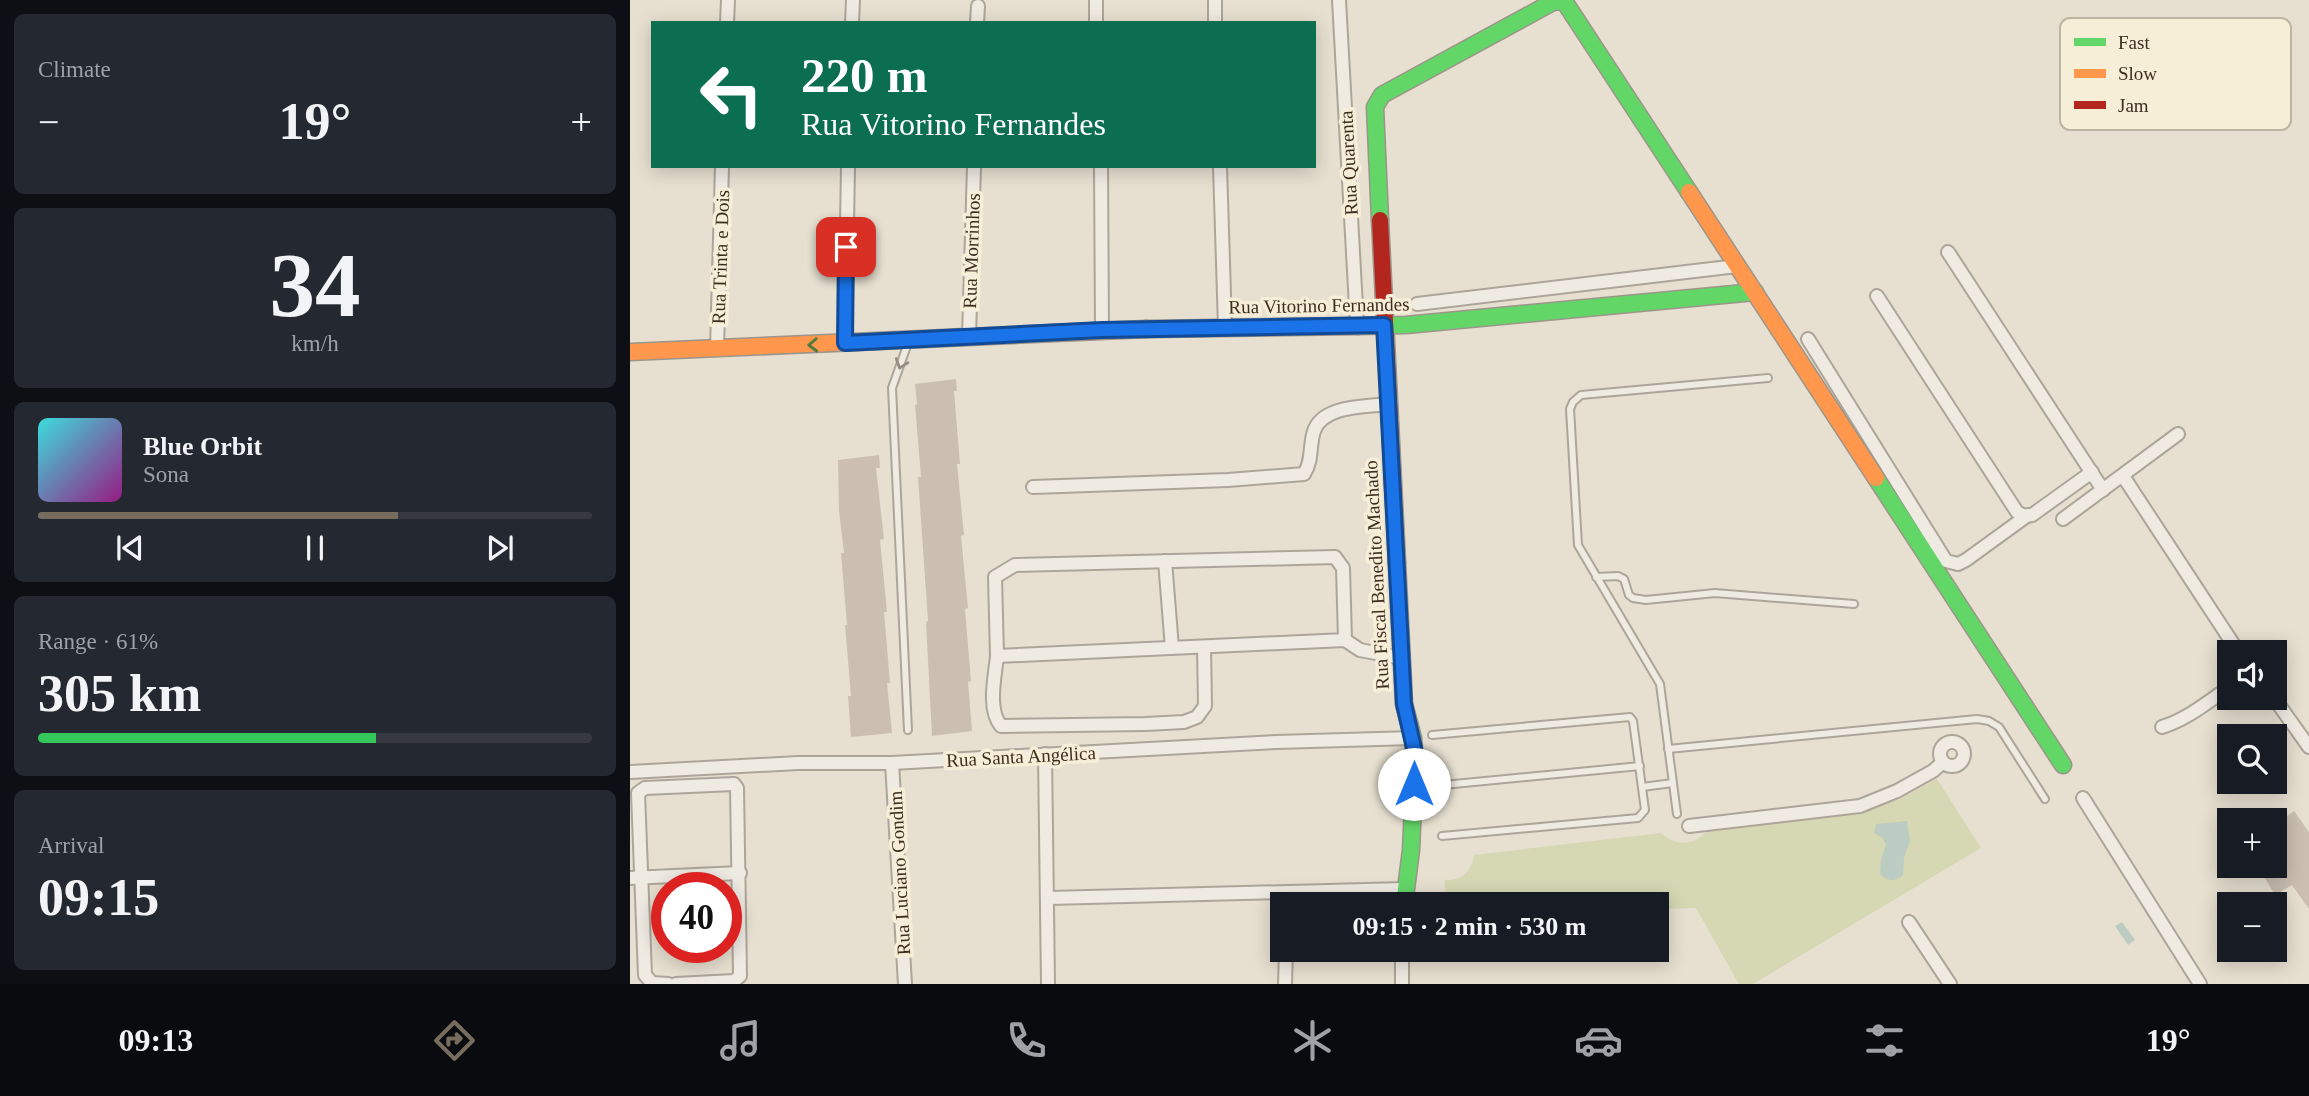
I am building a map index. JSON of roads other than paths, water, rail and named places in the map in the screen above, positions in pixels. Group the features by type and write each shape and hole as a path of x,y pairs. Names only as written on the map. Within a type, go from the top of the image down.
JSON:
{"street":[{"path":"727,21 728,0"},
{"path":"852,21 853,0"},
{"path":"1096,0 1096,21"},
{"path":"1215,0 1215,21"},
{"name":"Rua Quarenta","path":"1339,0 1357,325"},
{"name":"Rua Fiscal Benedito Machado","path":"1406,892 1416,870 1419,850 1413,738 1404,704 1384,325 1375,107 1377,101 1381,95 1553,2 1560,1 1566,4 1737,266"},
{"path":"977,21 978,6"},
{"name":"Rua Trinta e Dois","path":"717,349 722,168"},
{"path":"845,343 848,168"},
{"name":"Rua Morrinhos","path":"969,337 974,168"},
{"path":"1101,168 1102,330"},
{"path":"1220,168 1225,327"},
{"path":"1948,252 2103,491"},
{"path":"1417,304 1737,266 2063,765"},
{"name":"Rua Vitorino Fernandes","path":"630,352 1102,330 1467,321 1755,292"},
{"path":"1877,296 2017,512 2028,515"},
{"path":"1808,339 1946,561 1958,564 1966,560 2092,472"},
{"path":"1033,487 1304,474 1311,463 1314,432 1322,419 1342,410 1388,404"},
{"path":"2063,519 2178,434"},
{"path":"2123,476 2230,640"},
{"path":"1204,647 1205,706 1197,717 1184,722 1001,726 996,720 993,705 997,656 995,577 1015,565 1335,557 1343,568 1345,640"},
{"path":"1166,561 1172,648"},
{"path":"997,656 1345,640 1360,650 1402,658"},
{"path":"2162,727 2176,722 2217,696"},
{"path":"2283,710 2309,747"},
{"name":"Rua Santa Angélica","path":"630,772 798,763 892,763 1276,742 1413,738"},
{"path":"1045,754 1049,898 1048,984"},
{"path":"1689,826 1860,806 1897,791 1933,771 1943,762"},
{"name":"Rua Luciano Gondim","path":"892,763 905,984"},
{"path":"668,984 652,983 645,975 636,878 638,793 643,789 657,788 732,784 737,786 740,872"},
{"path":"2082,798 2200,984"},
{"path":"1049,898 1270,898"},
{"path":"1909,922 1950,984"},
{"path":"1285,984 1286,962"},
{"path":"1402,962 1402,984"},
{"path":"676,984 734,981 740,976 740,963"}],"lane":[{"path":"908,730 892,388 909,339"},
{"path":"1677,814 1660,684 1578,545 1570,410 1573,402 1581,395 1768,378"},
{"path":"1596,577 1618,576 1624,579 1629,595 1646,600 1715,593 1745,593 1854,604"},
{"path":"1432,735 1630,717 1633,720 1645,810 1638,818 1442,836"},
{"path":"1668,748 1977,719 1999,726 2045,799"},
{"path":"1433,786 1640,766"},
{"path":"1642,787 1673,783"}]}
